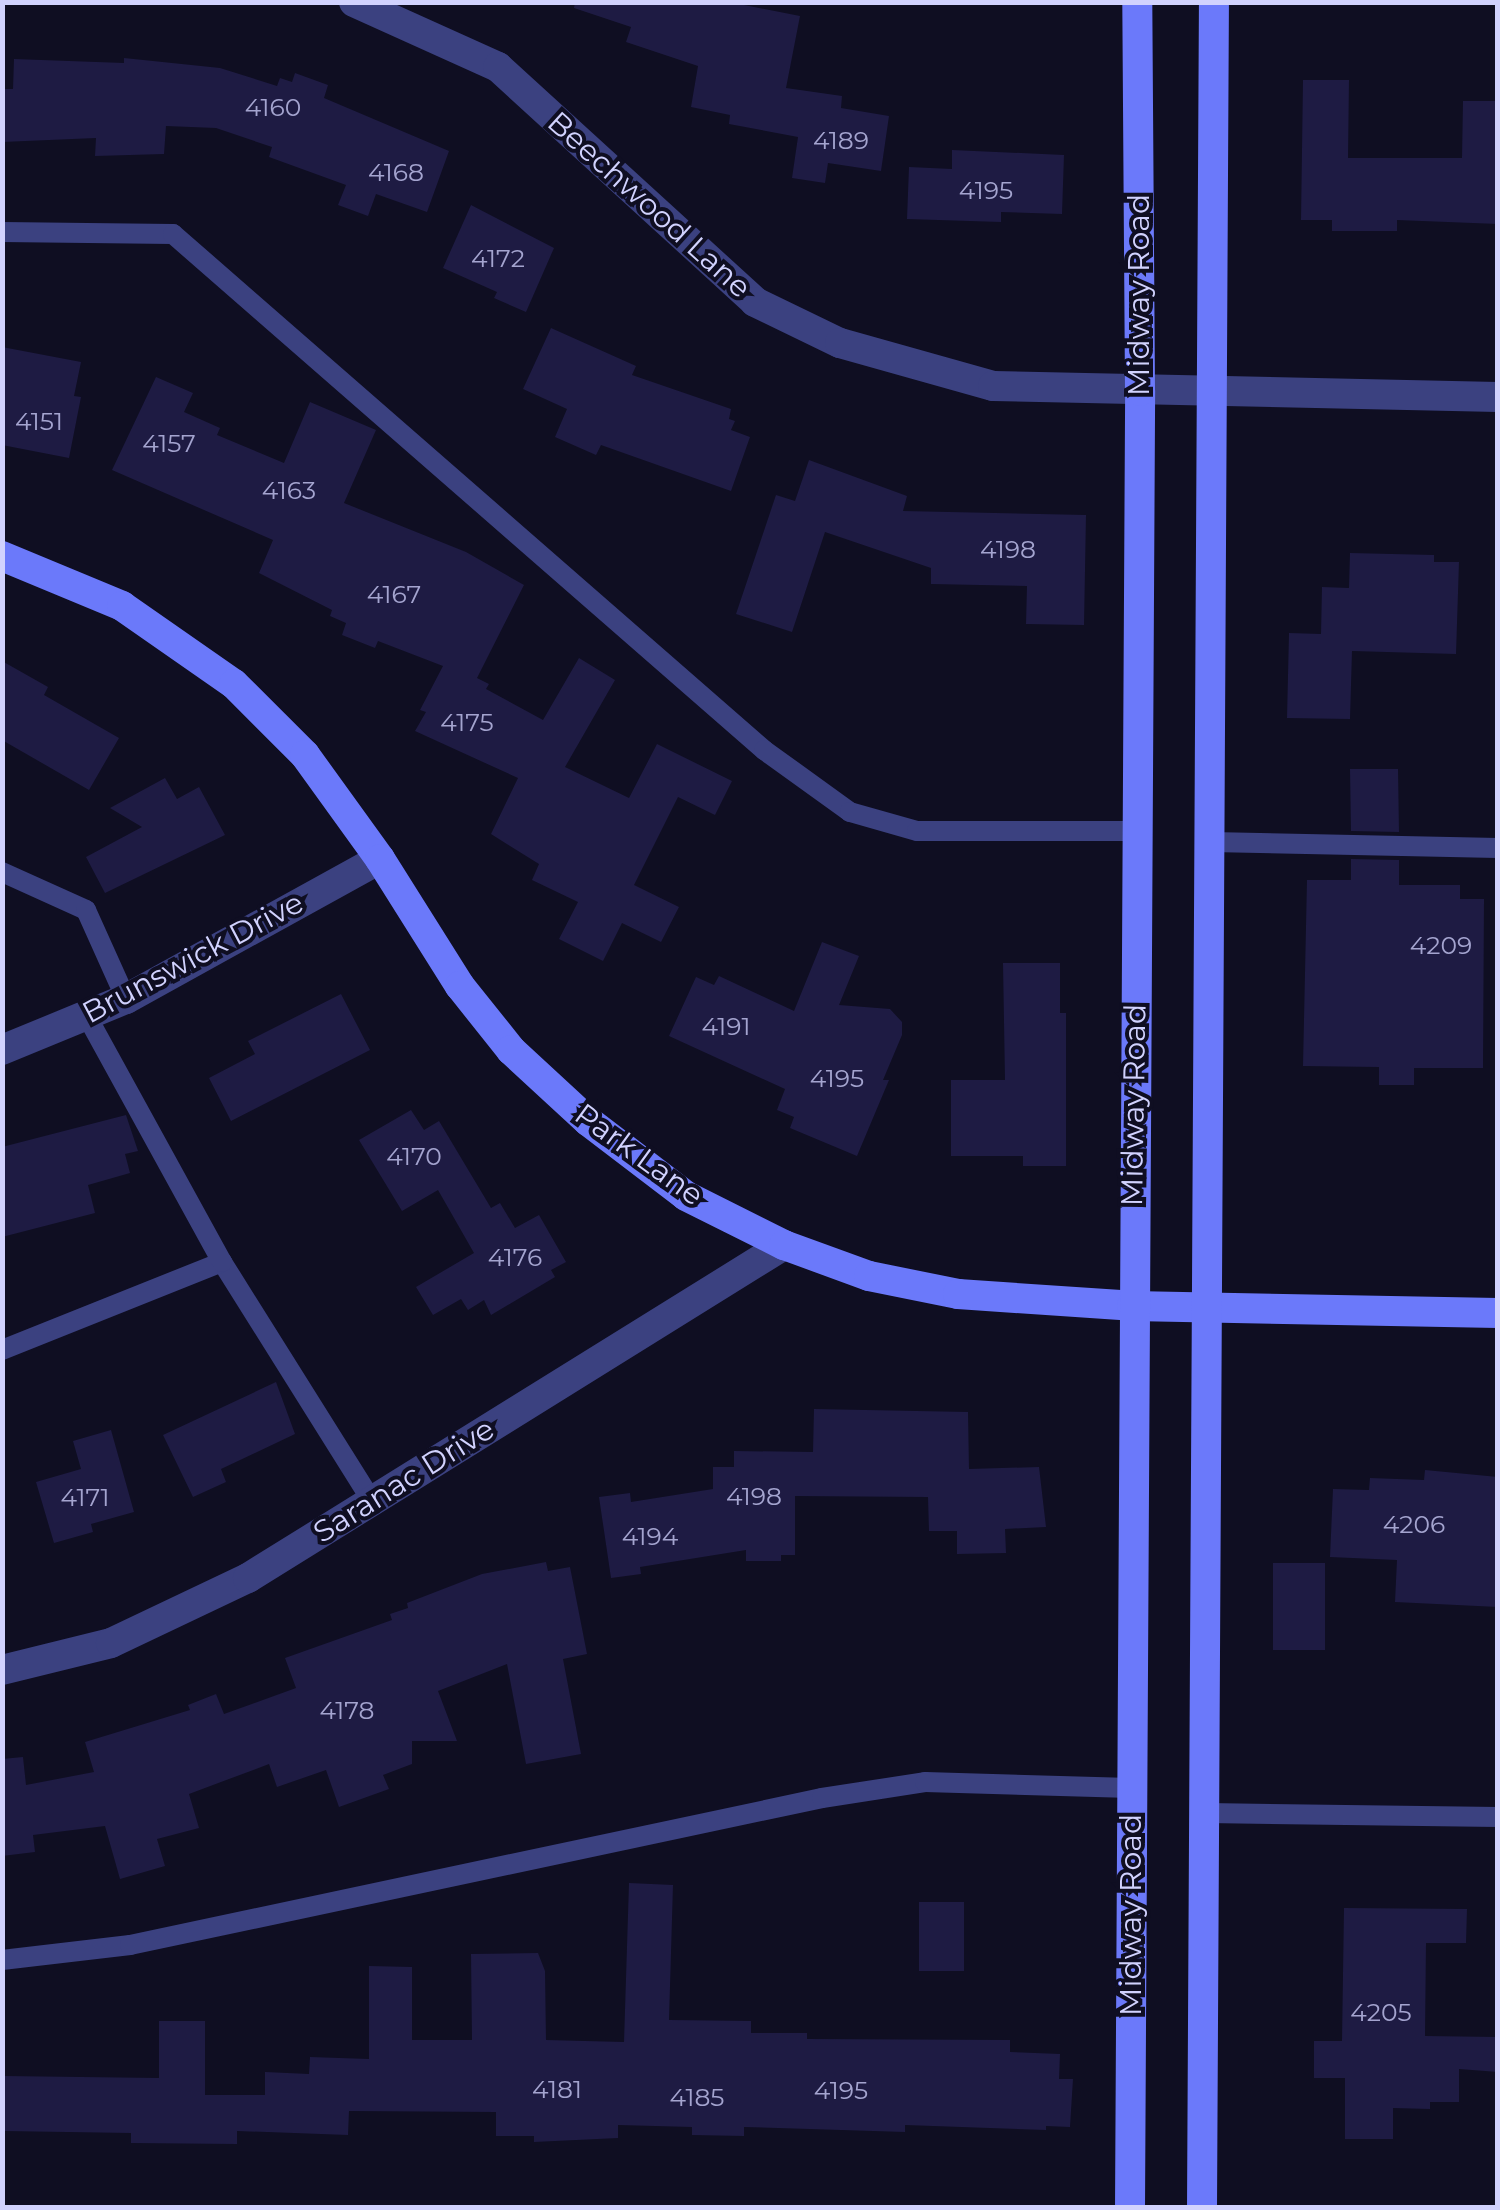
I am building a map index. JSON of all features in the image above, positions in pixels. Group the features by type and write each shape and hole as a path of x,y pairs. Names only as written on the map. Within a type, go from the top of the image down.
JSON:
{"main road":[{"name":"Midway Road","path":"1130,2208 1140,391 1137,2"},
{"path":"1202,2208 1214,2"},
{"name":"Park Lane","path":"2,556 122,606 234,684 305,756 380,859 460,986 510,1050 588,1121 686,1196 784,1245 869,1276 958,1294 1132,1306 1498,1312"}],"street":[{"name":"Beechwood Lane","path":"354,2 498,67 755,302 840,343 993,386 1498,398"},
{"name":"Brunswick Drive","path":"2,1050 126,999 380,859"},
{"name":"Saranac Drive","path":"2,1670 111,1643 248,1578 784,1245"}],"lane":[{"path":"2,232 173,234 764,750 850,812 917,831 1136,831"},
{"path":"1210,842 1498,848"},
{"path":"2,872 86,910 126,999"},
{"path":"87,1016 222,1262 372,1501"},
{"path":"2,1350 222,1262"},
{"path":"2,1960 130,1946 822,1798 924,1782 1131,1788"},
{"path":"1206,1812 1498,1818"}],"building":[{"path":"575,2 729,2 800,16 786,88 842,96 841,108 889,116 881,171 828,163 825,183 792,178 798,137 729,124 730,115 691,107 698,66 626,42 631,27 574,8"},
{"path":"124,58 220,68 277,86 280,78 292,82 295,73 328,85 324,98 449,151 427,212 376,194 368,216 338,205 346,185 269,157 272,147 216,128 166,126 164,154 95,156 96,138 2,142 2,89 13,89 14,59 124,63"},
{"path":"1303,80 1349,80 1348,158 1462,158 1463,101 1498,101 1498,224 1397,220 1397,231 1332,231 1332,220 1301,220"},
{"path":"952,150 1064,155 1062,214 1001,212 1001,222 907,219 909,167 952,169"},
{"path":"471,205 554,248 526,312 494,298 497,292 443,268"},
{"path":"551,328 636,366 632,375 731,409 729,419 735,421 731,430 750,437 731,491 601,445 596,455 555,437 567,409 523,389"},
{"path":"2,347 81,362 74,396 81,397 69,458 2,445"},
{"path":"156,377 193,393 184,412 220,428 217,435 284,463 310,402 376,430 344,503 466,552 524,585 477,678 489,684 486,689 543,720 579,658 615,680 565,767 629,798 657,744 732,781 715,815 678,797 634,885 679,907 661,942 622,923 603,961 559,939 578,902 532,880 539,864 491,834 518,778 415,731 426,712 420,710 443,666 378,641 375,648 342,635 346,623 330,616 332,610 259,573 273,540 112,470"},
{"path":"809,460 907,496 903,511 1086,515 1084,625 1026,624 1027,586 931,584 931,568 825,532 792,632 736,614 776,495 795,501"},
{"path":"1350,553 1434,555 1434,562 1459,562 1456,654 1352,651 1350,719 1287,718 1289,633 1321,634 1322,587 1349,588"},
{"path":"2,661 48,687 44,695 119,738 89,790 2,740"},
{"path":"1350,769 1398,769 1399,832 1351,831"},
{"path":"165,778 177,799 199,787 225,835 105,893 86,857 142,827 110,808"},
{"path":"1351,859 1399,860 1399,885 1460,885 1460,899 1484,899 1483,1068 1414,1068 1414,1085 1379,1085 1379,1067 1303,1066 1307,880 1351,880"},
{"path":"822,942 859,956 839,1005 890,1009 902,1022 902,1035 883,1080 889,1080 857,1156 790,1128 794,1117 777,1110 785,1089 669,1036 696,977 714,985 719,976 794,1011"},
{"path":"1003,963 1060,963 1060,1013 1066,1013 1066,1166 1023,1166 1023,1156 951,1156 951,1080 1005,1080"},
{"path":"341,994 370,1050 231,1121 209,1078 255,1054 248,1041"},
{"path":"411,1110 424,1130 439,1121 491,1208 500,1203 515,1228 539,1215 566,1262 551,1270 555,1277 491,1315 484,1300 468,1310 461,1299 433,1315 416,1287 474,1253 438,1190 402,1211 359,1140"},
{"path":"126,1115 138,1151 125,1154 130,1173 88,1185 95,1213 2,1237 2,1147"},
{"path":"276,1382 295,1434 221,1469 226,1482 193,1497 163,1435"},
{"path":"814,1409 968,1412 969,1469 1039,1467 1046,1527 1005,1529 1006,1553 957,1554 957,1531 929,1531 928,1497 795,1496 795,1555 781,1555 781,1561 746,1561 746,1550 640,1567 641,1574 611,1578 599,1497 630,1493 631,1502 713,1489 713,1467 734,1467 734,1451 813,1452"},
{"path":"111,1430 134,1512 91,1524 93,1532 54,1543 36,1482 81,1469 73,1441"},
{"path":"1425,1470 1498,1477 1498,1607 1395,1602 1397,1560 1330,1557 1333,1489 1369,1490 1370,1478 1424,1480"},
{"path":"546,1562 548,1571 570,1567 587,1654 563,1659 581,1754 526,1764 507,1664 438,1691 457,1741 412,1741 412,1764 383,1775 389,1789 339,1807 326,1770 277,1787 269,1764 189,1794 199,1828 157,1839 165,1866 120,1879 105,1826 33,1835 35,1852 2,1856 2,1759 23,1757 26,1785 94,1772 85,1742 190,1710 188,1705 216,1694 224,1714 296,1688 285,1658 392,1620 390,1614 408,1608 407,1603 482,1574"},
{"path":"1273,1563 1325,1563 1325,1650 1273,1650"},
{"path":"629,1883 673,1885 669,2020 751,2021 751,2033 807,2033 807,2039 1010,2040 1010,2052 1060,2054 1059,2079 1073,2079 1070,2127 1046,2126 1046,2130 905,2125 905,2132 744,2127 744,2136 692,2135 692,2127 618,2125 618,2138 534,2142 534,2136 496,2136 496,2112 349,2111 348,2135 237,2131 237,2144 131,2143 131,2133 3,2131 4,2076 159,2078 159,2021 205,2021 205,2095 265,2095 265,2072 309,2074 310,2057 369,2059 369,1966 412,1967 412,2040 472,2040 471,1954 538,1953 545,1971 546,2040 624,2042"},
{"path":"919,1902 964,1902 964,1971 919,1971"},
{"path":"1344,1908 1467,1909 1466,1943 1426,1943 1425,2036 1498,2037 1498,2072 1459,2069 1459,2102 1430,2102 1430,2109 1393,2108 1393,2139 1345,2139 1345,2078 1314,2078 1314,2041 1342,2041"}]}
